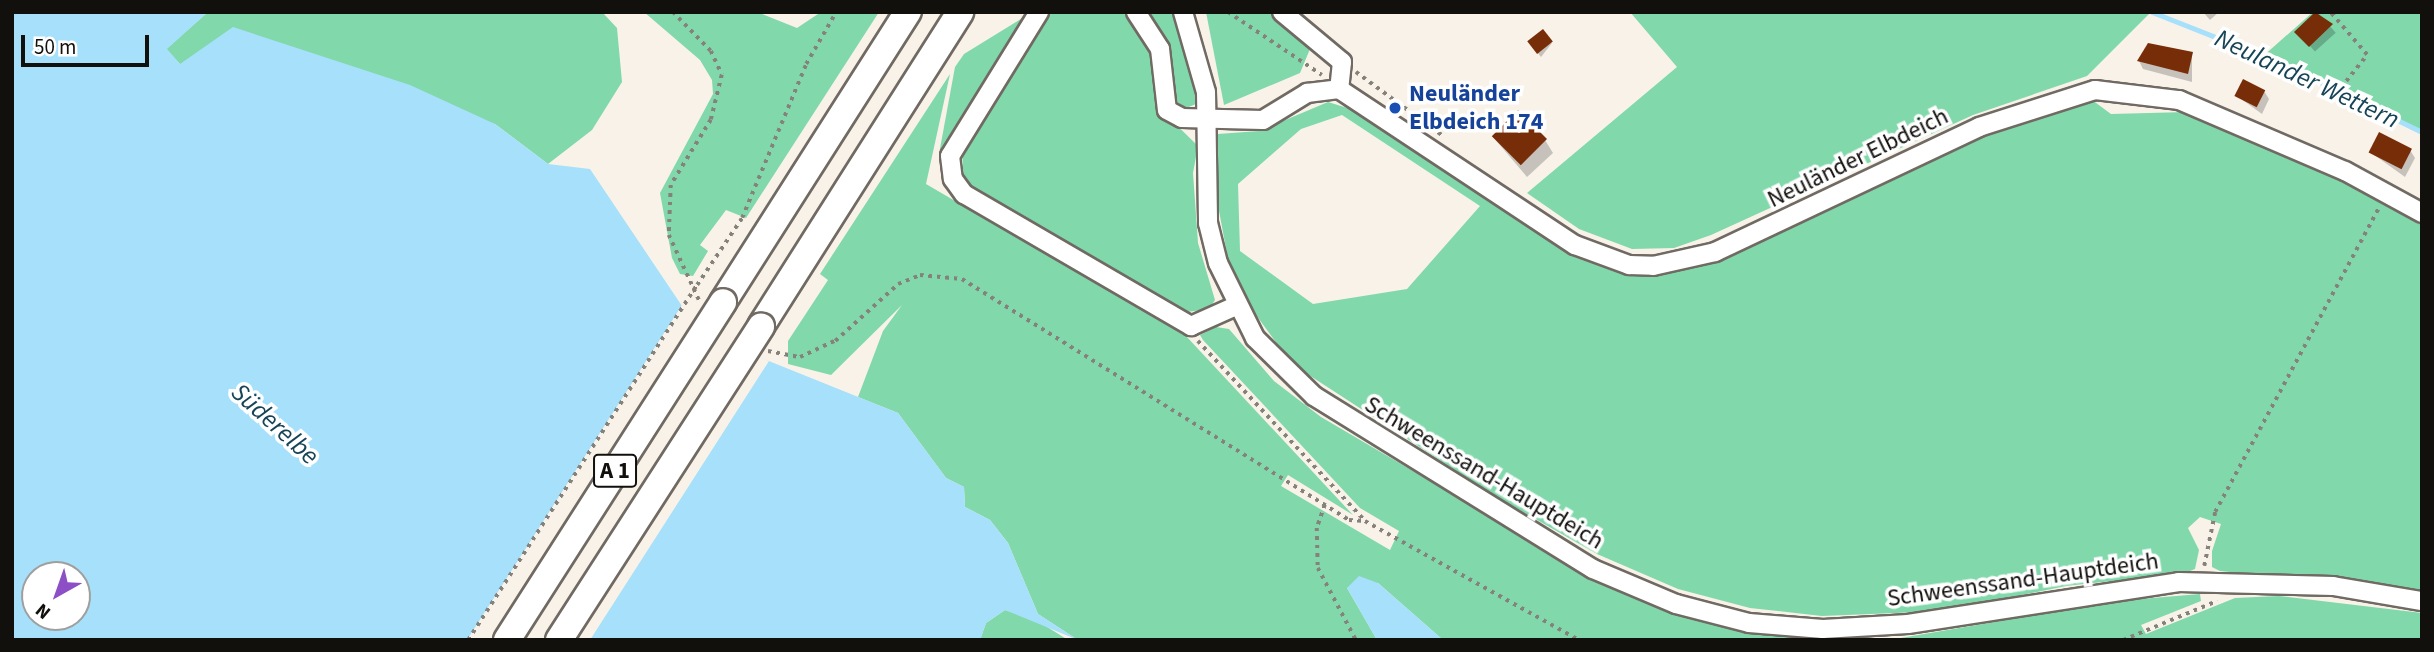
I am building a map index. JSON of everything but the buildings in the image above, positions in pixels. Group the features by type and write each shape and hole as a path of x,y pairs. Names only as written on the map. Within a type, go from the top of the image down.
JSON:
{"highway":[{"name":"A 1","path":"507,640 715,305 908,12"},
{"name":"A 1","path":"559,640 761,337 960,12"}],"street":[{"path":"1039,12 950,156 953,178 964,194 1191,326 1236,306"},
{"path":"1136,12 1160,49 1167,110 1206,121 1263,120 1307,93 1339,89 1342,62 1282,12"},
{"name":"Schweenssand-Hauptdeich","path":"1183,12 1200,58 1206,121 1208,223 1236,306 1283,371 1314,396 1512,522 1593,569 1676,604 1749,623 1823,629 1908,624 2123,586 2206,581 2243,581 2422,601"},
{"name":"Neuländer Elbdeich","path":"1339,89 1462,167 1575,245 1606,259 1653,267 1715,252 2026,109 2125,88 2213,113 2386,193 2422,213"}],"path":[{"path":"673,12 711,51 722,75 710,120 671,185 669,235 689,285 715,305"},
{"path":"767,12 779,12"},
{"path":"468,640 742,218 806,64 836,12"},
{"path":"1227,12 1339,89"},
{"path":"2330,12 2367,55 2330,101"},
{"path":"1342,62 1441,134 1462,167"},
{"path":"2206,581 2204,553 2215,512 2386,193"},
{"path":"761,337 800,357 835,341 898,284 919,275 962,279 1349,520 1365,521"},
{"path":"1191,326 1365,521 1579,640"},
{"path":"1325,505 1317,528 1318,568 1356,640"},
{"path":"2123,640 2229,596 2243,581"}],"green space":[{"path":"208,12 602,12 617,28 622,82 592,130 548,164 495,124 180,64 166,49"},
{"path":"644,12 757,12 797,28 821,12 879,12 746,218 726,210 700,245 708,251 693,276 680,274 672,258 660,193 713,94 712,80 700,60"},
{"path":"1032,12 939,154 955,67 964,54"},
{"path":"1047,12 1125,12 1152,46 1156,105 1198,146 1193,173 1198,243 1215,300 1209,309 1187,312 987,200 962,177 963,147"},
{"path":"1146,12 1174,12 1194,71 1196,104 1186,108 1173,99 1163,36"},
{"path":"1206,12 1282,12 1315,37 1300,73 1224,105"},
{"path":"1630,12 2151,12 2087,76 1973,115 1711,235 1674,248 1632,249 1579,229 1527,193 1677,67"},
{"path":"2313,12 2422,12 2422,130 2261,58"},
{"path":"950,74 926,184 1186,336 1353,515 1288,475 1281,486 1390,550 1399,531 1360,508 1203,340 1200,335 1216,327 1229,329 1274,381 1321,417 1609,586 1697,618 1843,640 1443,640 1378,583 1347,588 1377,640 1078,640 1038,614 1008,543 990,520 965,507 964,487 946,478 898,413 858,397 883,331 902,305 831,375 788,364 788,341 828,280 820,274"},
{"path":"2092,100 2111,114 2187,112 2327,171 2422,221 2422,592 2220,571 2212,567 2212,551 2221,524 2200,517 2188,528 2199,550 2195,569 2185,573 2066,586 1944,611 1822,616 1750,608 1678,589 1597,554 1495,496 1292,364 1245,300 1228,259 1214,184 1218,134 1259,131 1328,102 1357,111 1620,271 1666,272 1715,260 2037,112","holes":["1342,115 1480,206 1407,289 1313,304 1240,251 1238,184 1301,129"]},
{"path":"2200,594 2201,601 2141,625 2146,634 2235,598 2279,596 2422,613 2422,640 1889,640 2117,601"},
{"path":"1005,610 1036,620 1068,640 980,640 986,623"}],"water":[{"name":"Süderelbe","path":"12,12 208,12 167,49 180,64 233,27 410,85 495,124 548,164 590,169 682,306 714,339 898,413 946,478 964,487 965,507 990,520 1008,543 1038,614 1078,640 1005,610 986,623 980,640 12,640"},
{"path":"1359,576 1378,583 1443,640 1377,640 1347,588"}],"pier":[{"path":"684,302 716,336 769,361 590,640 467,640"}],"waterway":[{"name":"Neulander Wettern","path":"2152,12 2279,62 2422,132"}],"place":[{"name":"Neuländer Elbdeich 174","path":"1395,108"}]}
